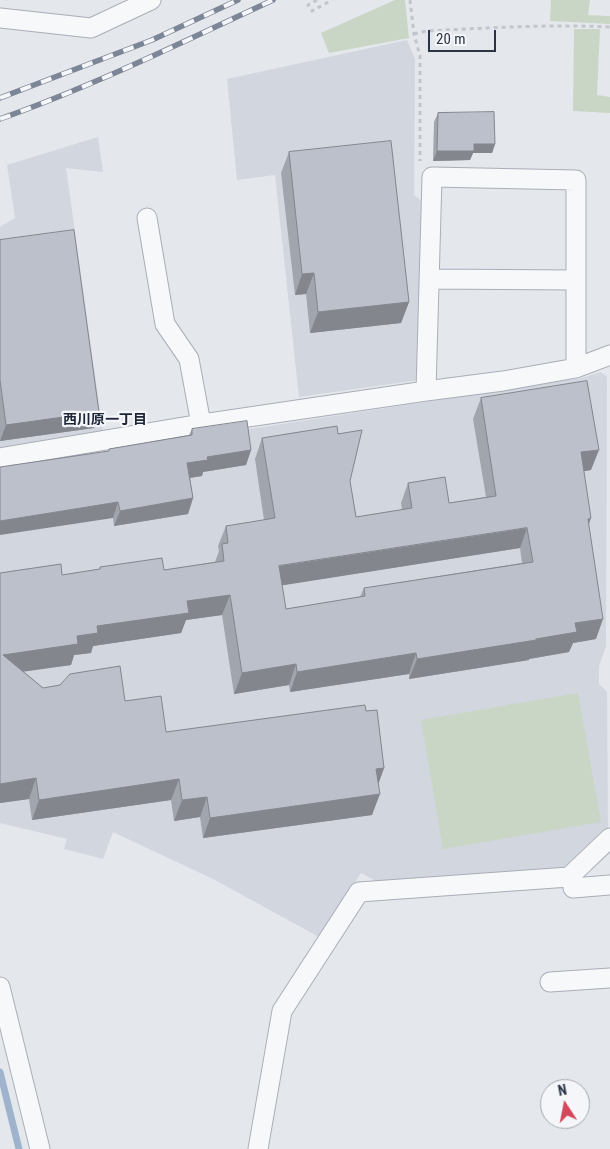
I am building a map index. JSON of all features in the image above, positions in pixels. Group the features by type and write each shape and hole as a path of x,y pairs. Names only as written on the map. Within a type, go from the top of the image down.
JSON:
{"street":[{"path":"0,18 91,28 151,0"},
{"path":"426,391 432,177 576,180 576,368"},
{"path":"147,218 165,324 189,358 201,424"},
{"path":"429,279 576,280"},
{"path":"0,458 201,424 503,381 576,368 610,355"},
{"path":"258,1149 282,1011 359,892 569,877 610,838"},
{"path":"573,888 610,885"},
{"path":"550,982 610,978"},
{"path":"1,990 40,1149"}],"path":[{"path":"317,0 308,5 312,11 332,0"},
{"path":"410,0 414,34 420,56 420,168 432,177"},
{"path":"414,34 426,30 526,26 574,25 610,27"}],"shaded area":[{"path":"407,40 415,59 414,195 421,201 419,380 299,397 275,175 237,180 227,79"},
{"path":"98,137 103,172 66,168 103,432 0,449 0,227 15,218 7,165"},
{"path":"601,372 607,377 606,646 599,666 599,684 607,692 608,832 560,872 380,883 361,873 319,937 215,880 113,832 103,859 64,849 67,839 0,823 0,470 204,436 582,378"}],"green space":[{"path":"395,0 405,0 409,38 329,53 321,33"},
{"path":"551,0 590,0 588,15 610,16 610,24 550,21"},
{"path":"574,29 600,29 597,95 610,97 610,113 573,111"},
{"path":"578,693 601,822 443,849 421,720"}],"building":[{"path":"494,112 495,144 474,144 474,151 437,151 438,113"},
{"path":"391,141 409,302 318,312 314,273 302,274 289,152"},
{"path":"74,230 99,412 6,425 0,380 0,240"},
{"path":"587,381 599,450 581,452 591,518 588,519 603,619 575,623 577,632 417,659 416,653 297,672 296,664 242,673 230,595 187,601 189,613 97,626 98,633 77,636 78,644 3,655 43,688 60,685 70,674 120,666 125,701 161,696 166,732 365,705 366,711 377,710 384,768 376,769 380,794 210,818 207,797 182,800 179,779 39,800 36,778 0,784 0,573 61,564 62,575 100,569 100,567 162,558 164,570 224,561 222,544 228,543 226,526 275,518 262,438 337,426 338,434 362,430 350,481 356,517 412,508 408,483 445,477 449,503 496,496 481,398","holes":["527,528 533,562 364,588 365,596 286,609 279,566"]},
{"path":"247,421 251,450 207,457 208,460 187,463 193,498 120,511 118,502 0,521 0,467 109,451 109,449 192,435 192,429"}],"waterway":[{"path":"0,1072 19,1149"}],"railway":[{"path":"0,98 152,40 238,0"},
{"path":"0,119 104,78 273,0"}],"district":[{"name":"西川原一丁目","path":"105,420"}]}
